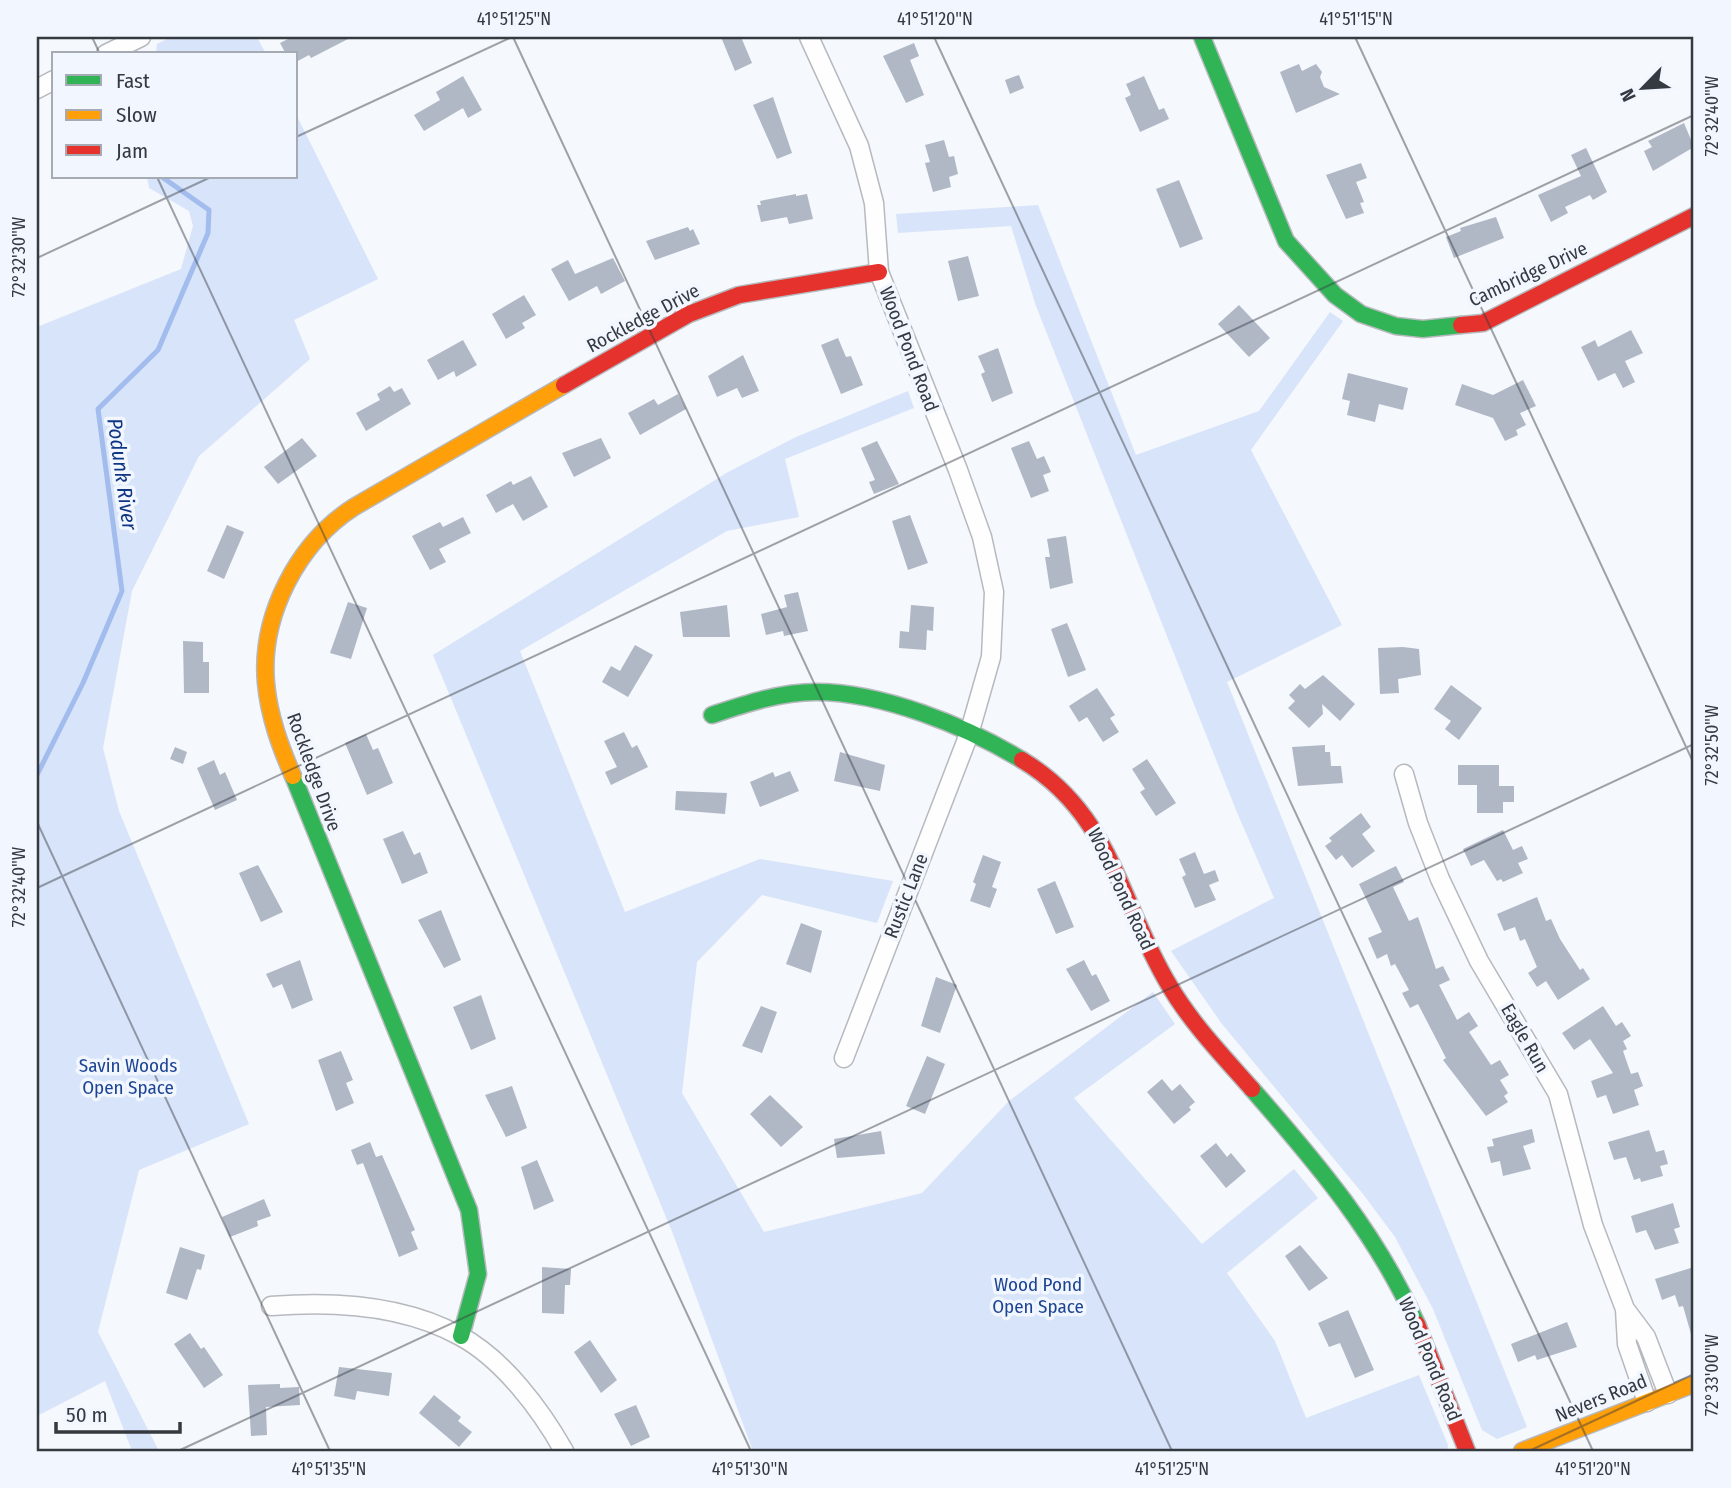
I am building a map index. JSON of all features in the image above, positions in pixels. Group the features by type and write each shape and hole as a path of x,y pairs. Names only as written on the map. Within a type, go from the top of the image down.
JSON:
{"street":[{"path":"110,52 141,37"},
{"name":"Wood Pond Road","path":"809,37 859,146 874,203 879,272 982,537 994,592 991,657 969,734 1013,752 1036,767 1057,783 1083,811 1115,869 1141,933 1170,989 1206,1037 1323,1172 1363,1224 1394,1274 1468,1451"},
{"name":"Cambridge Drive","path":"1202,37 1286,241 1335,295 1360,314 1396,326 1423,329 1483,323 1694,216"},
{"name":"Rockledge Drive","path":"461,1336 477,1294 480,1254 469,1210 276,736 268,704 265,665 277,608 297,563 330,523 377,492 689,314 739,295 879,272"},
{"path":"712,715 774,698 829,693 892,705 969,734"},
{"name":"Rustic Lane","path":"844,1058 969,734"},
{"name":"Eagle Run","path":"1404,774 1422,834 1479,961 1558,1094 1593,1225 1625,1309 1628,1344 1647,1402"},
{"path":"271,1306 315,1302 371,1308 461,1336 505,1372 544,1415 564,1451"},
{"name":"Eagle Run","path":"1625,1309 1646,1337 1668,1394"},
{"name":"Nevers Road","path":"1522,1451 1694,1384"}],"green space":[{"path":"171,37 257,37 265,52 156,52 157,44"},
{"name":"Savin Woods Open Space","path":"298,118 378,279 294,320 310,359 199,456 132,591 103,748 119,811 249,1124 139,1170 98,1332 159,1451 132,1451 105,1381 37,1416 37,327 181,269 193,226 189,211 149,188 147,178 298,178"},
{"path":"1038,205 1136,455 1259,411 1330,312 1343,321 1251,450 1342,625 1227,682 1527,1427 1497,1439 1482,1430 1433,1309 1395,1237 1363,1194 1222,1024 1171,951 1274,898 1236,810 1036,306 1011,226 898,233 896,214"},
{"name":"Wood Pond Open Space","path":"908,391 914,408 785,459 799,517 727,531 520,651 625,912 760,859 893,881 877,923 762,895 697,962 682,1093 764,1232 922,1193 1009,1101 1153,992 1175,1024 1074,1098 1202,1244 1294,1169 1318,1198 1227,1273 1275,1341 1306,1418 1419,1375 1448,1445 1447,1451 753,1451 673,1234 433,655 728,472 796,437"}],"building":[{"path":"292,37 352,37 311,58 309,55 298,61 298,52 285,52 280,43"},
{"path":"721,37 741,37 752,63 735,71"},
{"path":"914,43 919,56 910,60 924,95 906,103 883,56"},
{"path":"1299,64 1302,71 1316,64 1322,72 1320,77 1324,87 1340,94 1296,113 1280,72"},
{"path":"1019,75 1024,88 1010,94 1005,80"},
{"path":"463,76 482,110 468,118 463,108 424,131 414,115 440,100 436,92"},
{"path":"1144,76 1159,110 1164,108 1169,119 1140,132 1125,98 1131,95 1126,84"},
{"path":"773,97 792,153 777,159 753,105"},
{"path":"1684,123 1694,147 1653,171 1644,151 1652,147 1648,141"},
{"path":"944,140 949,157 954,156 958,174 949,177 951,187 933,192 925,163 930,162 925,145"},
{"path":"1586,148 1607,192 1593,200 1590,195 1565,207 1568,213 1551,222 1538,195 1581,176 1571,155"},
{"path":"1361,163 1367,178 1356,182 1364,202 1360,203 1364,213 1346,219 1326,175"},
{"path":"1179,180 1203,239 1180,248 1156,189"},
{"path":"807,194 813,219 789,224 787,217 761,222 757,205 761,205 760,201"},
{"path":"1496,217 1504,238 1454,258 1446,237 1461,231 1460,228"},
{"path":"688,227 690,231 693,229 700,244 655,260 646,241"},
{"path":"968,256 979,296 958,301 948,261"},
{"path":"613,258 625,281 601,294 597,286 569,301 551,269 568,260 575,274"},
{"path":"524,295 536,315 522,323 525,328 506,339 492,314"},
{"path":"1239,305 1270,338 1249,357 1218,324"},
{"path":"1631,330 1643,353 1625,361 1635,382 1623,388 1615,373 1598,381 1581,347 1595,340 1598,347"},
{"path":"838,338 846,357 851,356 863,385 841,394 821,345"},
{"path":"463,340 477,365 456,377 454,371 438,380 427,360"},
{"path":"998,348 1013,393 992,402 981,374 985,372 978,356"},
{"path":"743,355 759,391 742,398 737,388 717,397 708,376"},
{"path":"1348,373 1408,388 1403,410 1379,404 1375,422 1347,415 1350,401 1342,399"},
{"path":"1523,380 1536,406 1520,413 1526,425 1516,430 1518,435 1505,441 1493,418 1455,405 1462,384 1493,395"},
{"path":"390,386 394,392 402,388 411,404 366,431 356,413 380,400 377,394"},
{"path":"678,394 686,409 640,435 628,413 654,399 658,405"},
{"path":"302,438 317,456 278,484 264,467"},
{"path":"601,438 611,458 574,477 562,453"},
{"path":"877,441 899,484 874,494 869,482 875,480 861,448"},
{"path":"1029,441 1037,459 1044,456 1051,472 1043,475 1049,491 1031,498 1011,448"},
{"path":"531,476 548,507 523,521 513,504 496,513 486,495 511,481 513,485"},
{"path":"910,515 928,563 908,570 892,521"},
{"path":"463,517 471,533 439,549 446,562 430,570 412,536 440,522 443,527"},
{"path":"227,525 244,532 224,579 207,571"},
{"path":"1066,536 1073,583 1050,589 1045,557 1050,557 1047,539"},
{"path":"798,592 808,631 784,636 783,631 766,635 761,614 787,607 784,595"},
{"path":"348,602 367,608 351,659 330,653"},
{"path":"727,605 730,637 683,637 680,612"},
{"path":"911,605 934,607 933,631 927,630 926,650 899,648 900,631 909,632"},
{"path":"1067,623 1086,670 1068,677 1051,629"},
{"path":"183,641 203,642 203,662 209,662 209,693 184,693"},
{"path":"635,645 653,655 628,697 602,682 611,666 620,671"},
{"path":"1378,648 1419,649 1421,675 1398,679 1399,693 1380,694"},
{"path":"1323,675 1355,704 1340,721 1322,704 1323,714 1309,728 1288,708 1295,701 1289,695 1300,684 1305,689"},
{"path":"1451,685 1482,708 1459,740 1445,729 1451,721 1434,709"},
{"path":"1097,688 1115,715 1110,718 1119,732 1103,742 1087,717 1079,722 1069,706"},
{"path":"624,732 632,748 637,745 648,767 611,785 605,772 617,767 604,741"},
{"path":"366,734 373,750 378,748 393,783 367,795 345,743"},
{"path":"1325,745 1325,752 1330,752 1331,766 1341,766 1343,783 1298,786 1292,747"},
{"path":"175,747 187,752 183,764 170,759"},
{"path":"840,752 885,765 880,791 834,781"},
{"path":"1147,759 1176,803 1156,816 1140,792 1145,789 1132,769"},
{"path":"214,760 220,775 225,772 237,800 215,810 197,768"},
{"path":"1458,765 1499,765 1499,786 1514,786 1514,802 1503,802 1503,813 1477,813 1477,785 1458,785"},
{"path":"790,771 799,791 760,807 750,782 773,772 775,777"},
{"path":"676,791 727,793 725,814 675,810"},
{"path":"1361,813 1371,827 1362,834 1375,851 1352,868 1342,855 1336,860 1325,846 1332,841 1329,838"},
{"path":"1503,830 1513,850 1522,846 1528,859 1518,863 1523,873 1503,882 1501,879 1497,881 1484,860 1471,866 1463,849"},
{"path":"403,831 414,855 420,852 428,873 402,884 383,839"},
{"path":"1195,852 1204,874 1215,870 1219,881 1209,885 1216,900 1195,908 1182,877 1186,875 1179,859"},
{"path":"983,855 1001,862 992,887 997,889 990,908 970,901 976,884 973,882"},
{"path":"258,865 283,912 261,922 239,873"},
{"path":"1396,866 1404,882 1393,887 1409,921 1418,917 1436,969 1443,966 1450,980 1439,985 1457,1020 1469,1012 1478,1026 1469,1032 1491,1065 1500,1060 1509,1075 1500,1080 1508,1093 1504,1096 1508,1102 1486,1116 1443,1060 1446,1058 1418,1004 1410,1008 1402,993 1409,990 1395,964 1391,966 1387,954 1377,959 1368,938 1382,932 1359,884"},
{"path":"1055,881 1074,927 1056,934 1037,889"},
{"path":"1537,897 1546,921 1551,919 1580,970 1583,968 1590,979 1558,1000 1546,981 1537,987 1528,973 1537,967 1525,939 1520,941 1515,927 1504,931 1497,914"},
{"path":"441,910 461,960 444,968 418,920"},
{"path":"801,923 822,931 811,973 786,964"},
{"path":"300,960 313,1000 292,1009 282,984 273,988 266,974"},
{"path":"1084,960 1092,976 1096,974 1110,1001 1091,1011 1066,969"},
{"path":"936,977 957,985 940,1033 921,1026"},
{"path":"481,995 496,1039 471,1050 453,1007"},
{"path":"761,1006 777,1012 762,1053 742,1046"},
{"path":"1603,1006 1616,1026 1622,1022 1631,1036 1623,1041 1627,1049 1623,1051 1631,1074 1638,1072 1643,1086 1634,1090 1639,1105 1613,1114 1606,1095 1597,1098 1591,1081 1613,1073 1590,1039 1574,1050 1562,1033"},
{"path":"341,1051 353,1080 346,1083 354,1103 336,1111 318,1060"},
{"path":"927,1056 945,1064 925,1114 906,1106"},
{"path":"1162,1079 1172,1091 1180,1084 1195,1102 1189,1107 1191,1110 1174,1124 1147,1092"},
{"path":"512,1086 527,1128 506,1137 485,1095"},
{"path":"770,1095 803,1127 781,1147 750,1114"},
{"path":"1532,1129 1535,1142 1523,1146 1531,1169 1503,1176 1500,1161 1491,1163 1487,1147 1494,1146 1492,1139"},
{"path":"1649,1130 1656,1152 1664,1150 1668,1164 1660,1166 1663,1176 1641,1182 1640,1178 1634,1180 1626,1157 1614,1160 1608,1142"},
{"path":"881,1131 885,1154 837,1158 834,1139"},
{"path":"370,1142 376,1157 382,1155 415,1230 411,1232 418,1249 399,1257 363,1163 357,1165 351,1150"},
{"path":"1216,1143 1227,1157 1231,1153 1246,1171 1226,1188 1200,1156"},
{"path":"537,1160 554,1201 534,1210 521,1167"},
{"path":"264,1199 271,1216 257,1221 258,1226 230,1237 222,1217"},
{"path":"1673,1203 1680,1227 1674,1229 1679,1243 1655,1250 1646,1230 1636,1233 1631,1216"},
{"path":"1300,1245 1328,1278 1309,1291 1285,1256"},
{"path":"180,1247 205,1255 201,1270 197,1269 187,1300 166,1293"},
{"path":"542,1267 571,1269 570,1285 565,1285 564,1314 542,1313"},
{"path":"1694,1267 1694,1333 1691,1334 1683,1306 1679,1307 1675,1295 1662,1300 1655,1279"},
{"path":"1348,1310 1374,1370 1355,1378 1340,1343 1329,1347 1318,1323"},
{"path":"1567,1322 1577,1347 1537,1360 1535,1355 1518,1362 1511,1344"},
{"path":"190,1333 201,1349 204,1347 223,1375 204,1388 174,1344"},
{"path":"590,1340 617,1380 601,1393 574,1352"},
{"path":"339,1367 392,1373 389,1396 357,1391 355,1400 334,1396"},
{"path":"280,1384 280,1388 299,1387 300,1405 266,1407 267,1435 251,1436 248,1385"},
{"path":"434,1395 461,1417 458,1421 472,1432 459,1447 419,1413"},
{"path":"636,1405 650,1437 631,1446 614,1414"}],"waterway":[{"name":"Podunk River","path":"37,775 83,683 122,591 98,409 158,350 208,233 209,210 163,178"}],"traffic: fast":[{"path":"1202,37 1286,241 1335,295 1361,314 1396,326 1423,329 1461,325"},
{"path":"712,715 776,696 816,692 842,694 923,713 975,735 1022,760"},
{"path":"293,776 469,1210 478,1274 461,1336"},
{"path":"1252,1089 1344,1200 1383,1260 1417,1324"}],"traffic: slow":[{"path":"293,776 272,719 266,683 266,657 276,607 300,561 316,540 354,507 564,385"},
{"path":"1522,1451 1694,1384"}],"traffic: jam":[{"path":"1461,325 1483,323 1694,216"},
{"path":"564,385 689,314 739,295 879,272"},
{"path":"1022,760 1052,782 1076,806 1095,833 1169,985 1197,1026 1252,1089"},
{"path":"1417,1324 1467,1451"}]}
